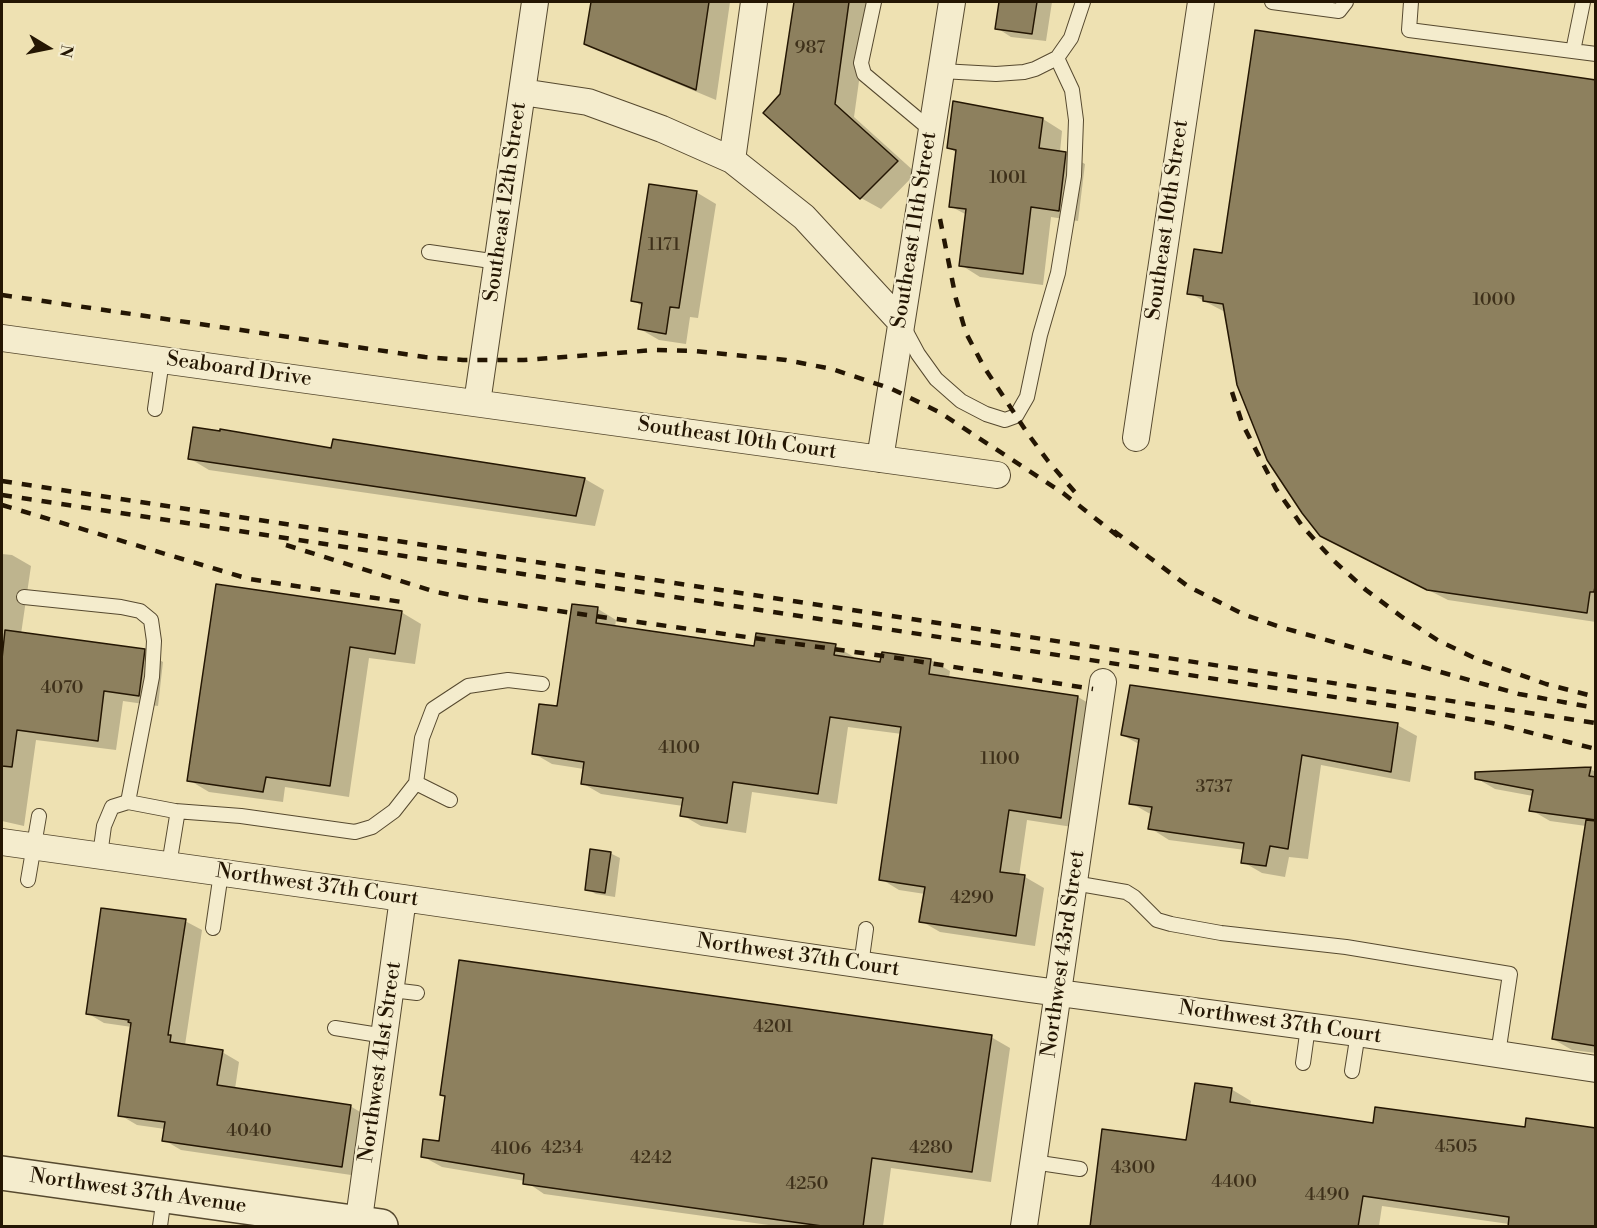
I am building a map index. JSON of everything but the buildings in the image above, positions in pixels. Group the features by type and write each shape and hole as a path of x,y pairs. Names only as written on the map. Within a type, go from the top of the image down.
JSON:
{"street":[{"name":"Southeast 12th Street","path":"477,403 535,2"},
{"path":"732,160 754,2"},
{"name":"Southeast 11th Street","path":"880,459 952,2"},
{"name":"Southeast 10th Street","path":"1136,438 1201,2"},
{"path":"522,92 588,102 662,129 732,160 804,217 900,321"},
{"name":"Seaboard Drive","path":"2,338 477,403"},
{"name":"Southeast 10th Court","path":"477,403 998,475"},
{"name":"Northwest 43rd Street","path":"1024,1227 1103,682"},
{"name":"Northwest 37th Court","path":"2,842 1059,993 1358,1033 1596,1069"},
{"name":"Northwest 41st Street","path":"366,1225 385,1036 404,898"},
{"name":"Northwest 37th Avenue","path":"2,1173 162,1212 366,1225"}],"lane":[{"path":"874,2 861,63 864,74 932,130"},
{"path":"941,71 996,74 1024,72 1057,58 1071,38 1083,2"},
{"path":"1272,2 1339,11 1346,2"},
{"path":"1411,2 1409,30 1596,54"},
{"path":"1573,51 1583,2"},
{"path":"900,321 918,354 936,379 961,401 986,414 1005,420 1016,416 1028,397 1040,335 1058,273 1074,176 1076,120 1072,90 1057,58"},
{"path":"429,252 498,262"},
{"path":"155,410 162,360"},
{"path":"24,597 122,607 140,611 152,620 154,641 152,677 128,802"},
{"path":"100,855 104,826 112,807 128,802 175,811 241,816 355,832 372,827 394,811 416,783 422,738 434,709 468,686 508,680 542,684"},
{"path":"416,783 450,800"},
{"path":"169,865 177,816 175,811"},
{"path":"28,880 39,816"},
{"path":"213,928 221,873"},
{"path":"1074,883 1126,892 1157,920 1171,924 1221,933 1346,947 1510,974 1498,1054"},
{"path":"861,965 866,929"},
{"path":"392,990 417,993"},
{"path":"1303,1063 1308,1027"},
{"path":"335,1028 385,1036"},
{"path":"1352,1071 1358,1033"},
{"path":"1034,1162 1080,1169"}],"railway":[{"path":"940,219 956,299 966,333 984,367 1028,434 1080,498"},
{"path":"2,295 425,357 463,360 524,360 655,350 694,351 786,360 832,369 892,389 939,412 1063,493 1119,537"},
{"path":"1232,392 1242,423 1276,489 1303,527 1333,560 1366,590 1439,641 1479,660 1546,684 1596,697"},
{"path":"2,481 1596,723"},
{"path":"2,495 1407,708 1492,723 1596,749"},
{"path":"2,505 249,579 402,602"},
{"path":"1114,531 1189,587 1245,615 1280,627 1519,694 1596,708"},
{"path":"286,545 436,592 472,599 891,657 1093,689"}]}
